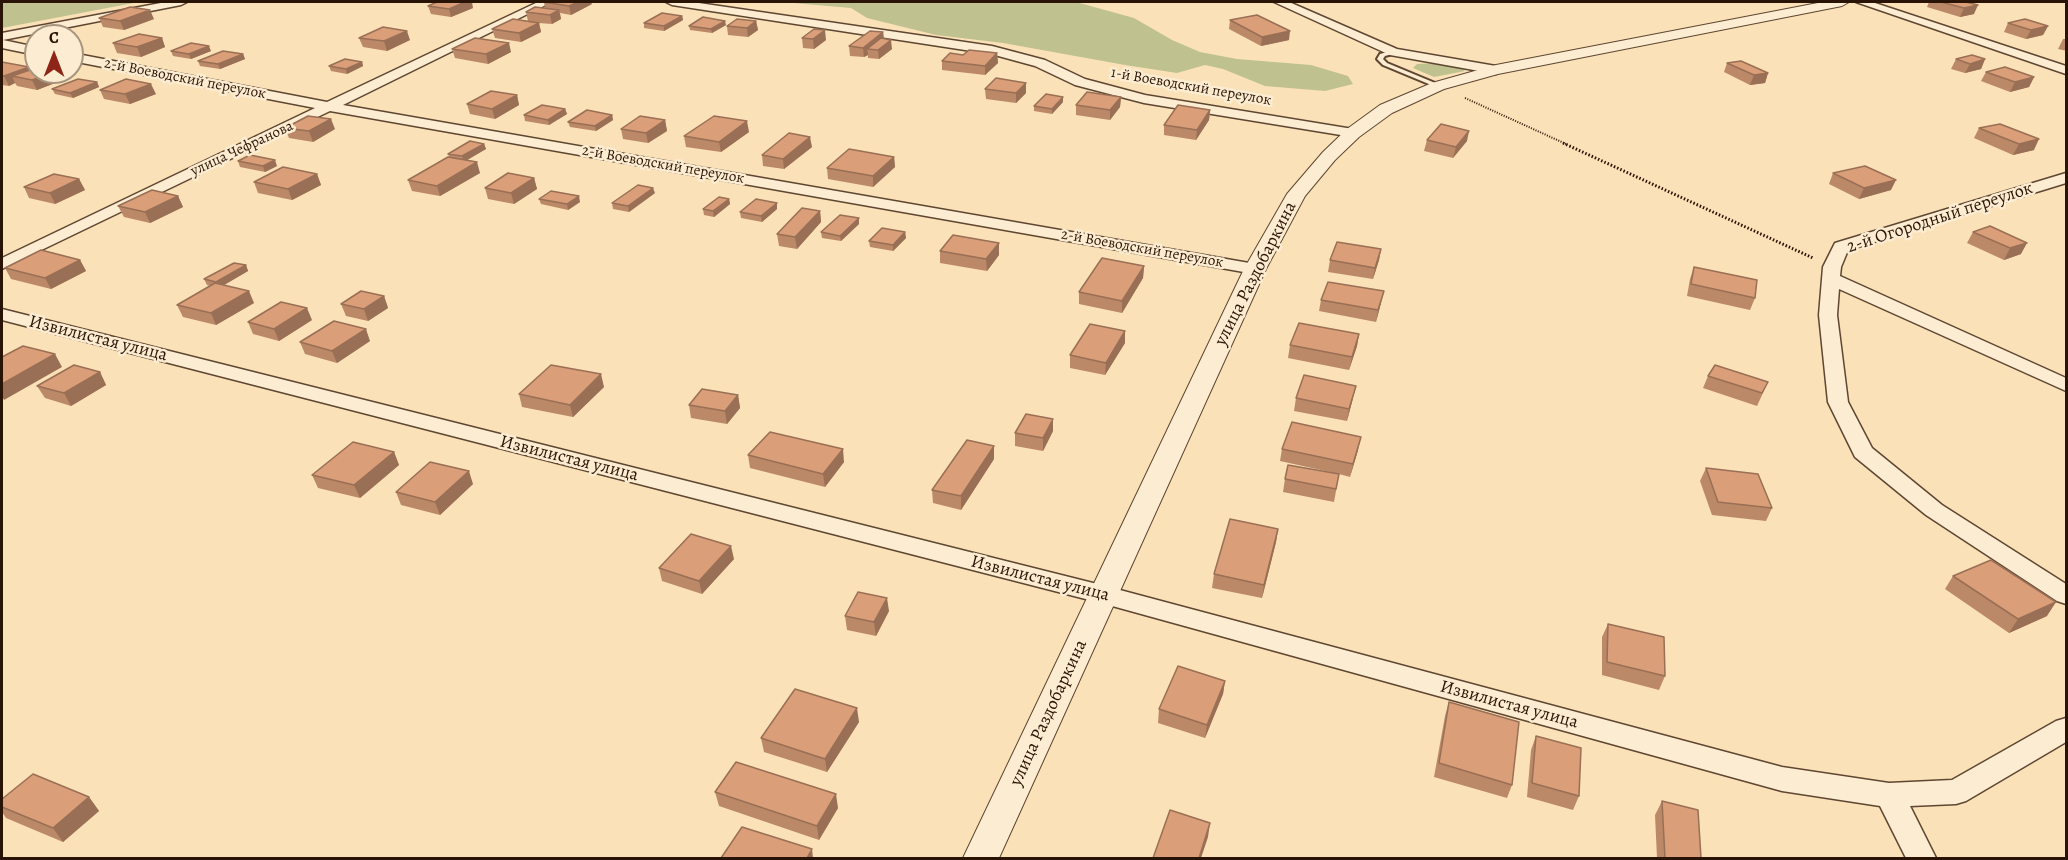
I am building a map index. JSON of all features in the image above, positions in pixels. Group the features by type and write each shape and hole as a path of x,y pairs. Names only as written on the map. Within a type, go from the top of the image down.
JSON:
{"street":[{"path":"2,37 181,2"},
{"name":"улица Чефранова","path":"2,264 546,2"},
{"name":"1-й Воеводский переулок","path":"672,2 992,50 1040,63 1080,82 1144,99 1353,133"},
{"path":"1280,2 1299,2"},
{"path":"1280,2 1394,52 1496,70"},
{"name":"улица Раздобаркина","path":"981,858 1105,596 1255,268 1297,194 1329,156 1353,133 1386,109 1438,86 1496,70 1842,2"},
{"path":"1862,2 2067,70"},
{"path":"2,44 24,49"},
{"name":"2-й Воеводский переулок","path":"84,59 330,107 1255,268"},
{"name":"2-й Огородный переулок","path":"1832,273 1841,247 2067,178"},
{"path":"2067,385 1832,273 1828,315 1838,402 1863,452 1934,510 2067,595"},
{"name":"Извилистая улица","path":"2,315 1105,596 1782,779 1889,795 1956,792 2067,729"},
{"path":"1889,795 1921,858"}],"lane":[{"path":"1394,52 1382,55 1380,59 1385,64 1438,86"}],"path":[{"path":"1438,86 1832,273"}],"green space":[{"path":"2,2 139,2 2,28"},
{"path":"782,2 1076,2 1134,18 1172,40 1200,52 1237,59 1311,65 1348,76 1353,84 1325,91 1265,86 1223,69 1205,65 1177,73 1003,43 936,35 867,18 851,8"},
{"path":"1437,63 1465,71 1434,77 1413,68 1417,64"}],"building":[{"path":"437,2 465,2 449,9 428,6"},
{"path":"544,2 578,2 569,6"},
{"path":"1941,2 1966,2 1978,5 1964,8"},
{"path":"130,7 150,10 120,21 99,18"},
{"path":"535,7 559,10 550,15 526,12"},
{"path":"662,13 682,16 664,26 644,23"},
{"path":"1257,15 1290,31 1262,37 1230,20"},
{"path":"703,17 725,21 711,29 689,26"},
{"path":"513,19 539,23 519,33 492,29"},
{"path":"737,19 756,21 747,28 727,26"},
{"path":"2025,19 2048,26 2031,30 2008,23"},
{"path":"383,27 407,31 384,41 359,38"},
{"path":"814,29 825,30 813,39 802,38"},
{"path":"870,31 883,32 863,48 849,46"},
{"path":"139,34 162,38 137,47 113,43"},
{"path":"475,38 509,43 486,54 452,49"},
{"path":"881,38 891,40 878,50 867,49"},
{"path":"191,43 209,46 189,54 171,51"},
{"path":"969,50 997,53 985,66 942,61 950,53 963,55"},
{"path":"223,51 243,54 218,64 198,61"},
{"path":"1972,55 1985,59 1970,64 1956,59"},
{"path":"345,59 362,62 346,69 329,66"},
{"path":"1741,61 1768,73 1754,75 1727,63"},
{"path":"2,62 24,66 24,69 2,76"},
{"path":"2005,67 2034,77 2015,82 1986,72"},
{"path":"24,72 24,78 12,76"},
{"path":"996,78 1026,83 1016,93 985,89"},
{"path":"126,79 151,84 125,94 100,90"},
{"path":"84,80 97,82 70,93 52,89 65,84 84,84"},
{"path":"491,91 517,95 492,109 467,104"},
{"path":"1087,92 1121,97 1110,110 1076,105"},
{"path":"1046,94 1063,97 1052,109 1034,106"},
{"path":"542,105 565,109 548,120 524,115"},
{"path":"1178,105 1210,110 1197,130 1164,125"},
{"path":"587,110 612,115 595,126 568,122"},
{"path":"308,116 331,119 309,131 285,128"},
{"path":"640,116 665,120 646,133 621,129"},
{"path":"714,116 747,121 719,142 684,136"},
{"path":"1441,124 1469,131 1456,147 1427,140"},
{"path":"2000,124 2039,139 2019,144 1979,128"},
{"path":"789,133 810,137 783,159 762,155"},
{"path":"470,141 484,144 462,156 448,154"},
{"path":"849,149 894,157 873,176 827,168"},
{"path":"250,155 275,160 263,166 238,161"},
{"path":"448,157 477,162 437,186 408,180"},
{"path":"1865,166 1896,180 1864,188 1833,173"},
{"path":"283,167 317,174 288,189 254,182"},
{"path":"508,173 534,178 511,193 485,188"},
{"path":"54,174 79,179 50,193 24,187"},
{"path":"638,185 653,188 628,206 612,203"},
{"path":"152,190 178,196 145,212 118,206"},
{"path":"551,191 579,196 567,204 539,199"},
{"path":"719,197 729,199 713,211 703,209"},
{"path":"756,199 777,203 761,216 740,212"},
{"path":"802,208 820,211 795,237 777,234"},
{"path":"840,215 859,218 840,236 821,232"},
{"path":"1990,226 2027,243 2010,248 1973,232"},
{"path":"882,228 905,232 893,245 869,241"},
{"path":"953,235 999,243 986,259 940,251"},
{"path":"1337,242 1381,249 1375,268 1330,260"},
{"path":"41,250 80,260 45,278 5,268"},
{"path":"1102,258 1144,266 1122,301 1079,292"},
{"path":"234,263 246,265 216,282 204,279"},
{"path":"1694,267 1757,280 1755,298 1691,284"},
{"path":"1328,282 1384,291 1378,310 1321,300"},
{"path":"215,283 249,291 211,313 177,305"},
{"path":"361,291 384,296 364,309 341,304"},
{"path":"281,302 307,308 274,329 248,322"},
{"path":"334,321 366,329 332,351 300,342"},
{"path":"1299,323 1359,334 1352,357 1290,345"},
{"path":"1090,324 1125,331 1106,363 1070,355"},
{"path":"23,346 55,354 2,384 2,357"},
{"path":"74,365 100,372 64,393 37,386"},
{"path":"551,365 601,374 570,405 519,394"},
{"path":"1715,365 1768,382 1762,393 1708,376"},
{"path":"1304,375 1356,386 1349,409 1296,398"},
{"path":"702,389 738,395 725,411 689,405"},
{"path":"1026,414 1053,419 1043,438 1015,433"},
{"path":"1292,422 1361,437 1353,464 1282,449"},
{"path":"770,432 843,449 823,474 748,455"},
{"path":"967,440 994,446 961,496 932,490"},
{"path":"353,442 394,452 354,485 312,475"},
{"path":"430,462 469,471 435,502 396,492"},
{"path":"1288,465 1339,474 1336,489 1285,479"},
{"path":"1706,468 1758,474 1772,508 1718,502"},
{"path":"1230,519 1278,529 1264,585 1214,574"},
{"path":"691,534 731,546 699,581 659,568"},
{"path":"1991,560 2056,602 2018,619 1953,576"},
{"path":"858,592 887,598 874,622 845,616"},
{"path":"1608,624 1664,637 1665,676 1607,662"},
{"path":"1178,666 1225,681 1207,725 1159,709"},
{"path":"795,689 857,708 825,759 761,738"},
{"path":"1449,702 1519,722 1512,785 1439,763"},
{"path":"1536,736 1581,748 1579,796 1532,783"},
{"path":"736,762 836,794 817,826 715,792"},
{"path":"33,774 89,797 53,828 2,807 2,799"},
{"path":"1662,801 1698,810 1701,858 1665,858"},
{"path":"1170,810 1210,823 1199,858 1153,858"},
{"path":"742,827 812,849 807,858 721,858"}]}
